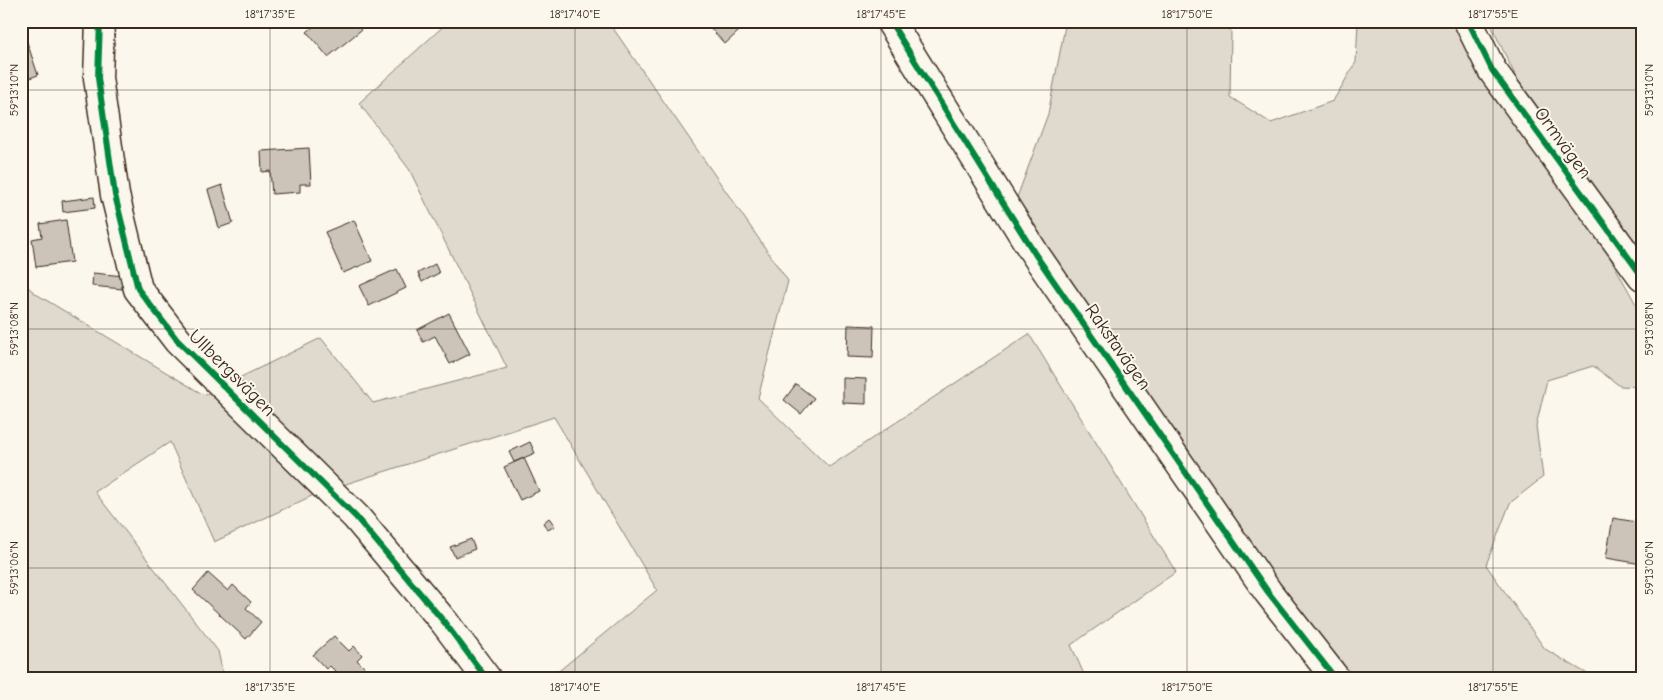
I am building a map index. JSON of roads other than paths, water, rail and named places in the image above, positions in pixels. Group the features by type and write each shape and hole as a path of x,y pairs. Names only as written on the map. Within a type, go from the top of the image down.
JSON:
{"street":[{"name":"Ullbergsvägen","path":"100,21 99,87 116,195 138,289 178,341 356,516 445,623 487,679"},
{"name":"Rakstavägen","path":"890,21 1035,254 1268,592 1336,679"},
{"name":"Ormvägen","path":"1468,21 1492,70 1642,276"}]}
